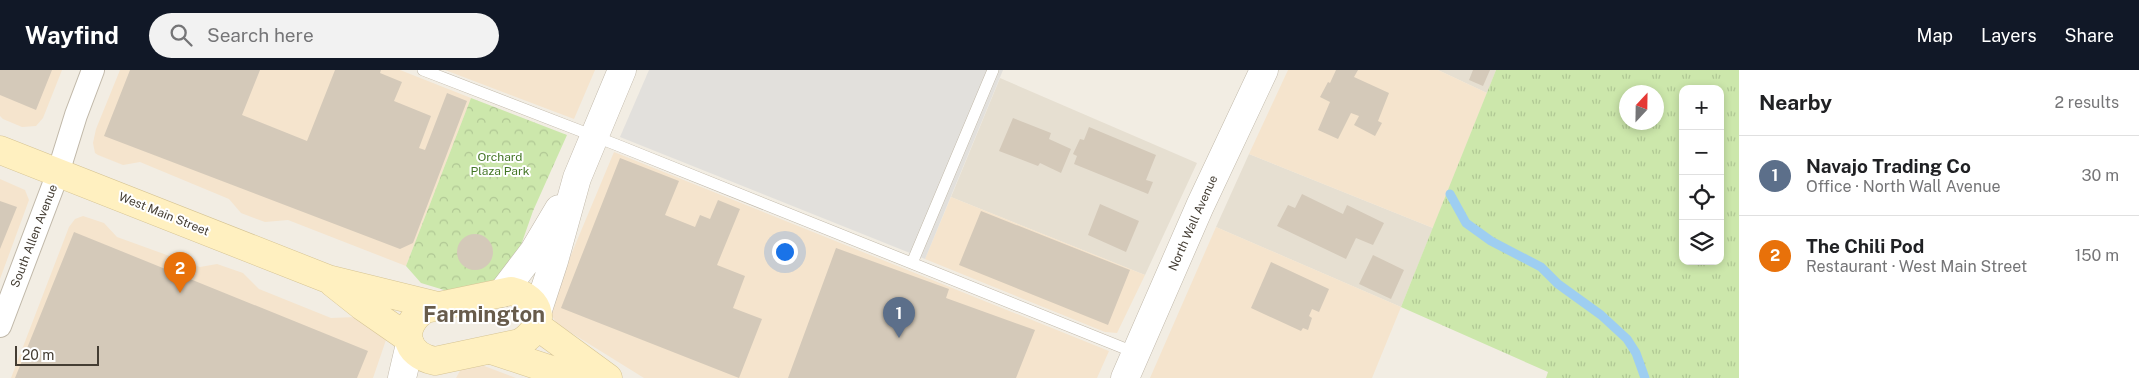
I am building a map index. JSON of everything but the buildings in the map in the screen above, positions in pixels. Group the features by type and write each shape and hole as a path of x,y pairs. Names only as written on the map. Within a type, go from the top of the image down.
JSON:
{"main road":[{"name":"West Main Street","path":"0,150 328,279 438,306"},
{"name":"West Main Street","path":"328,279 409,341 416,353 425,359 435,361 443,368 490,350 520,343 531,336 537,319"},
{"path":"409,341 410,323 416,314 425,309 511,291 521,293 530,299 537,319 608,378"},
{"path":"490,350 576,378"}],"street":[{"name":"South Allen Avenue","path":"0,326 58,173 76,115 93,70"},
{"path":"537,319 577,178 622,70"},
{"name":"North Wall Avenue","path":"1125,378 1200,206 1264,70"},
{"path":"502,293 534,251 577,178"},
{"path":"402,378 409,341"}],"lane":[{"path":"423,70 594,136 1136,353"},
{"path":"912,263 993,70"}],"shaded area":[{"path":"0,70 62,70 43,118 36,126 22,127 0,116"},
{"path":"120,70 400,70 471,98 406,266 288,220 265,222 241,213 229,199 140,162 123,165 95,153 93,143 96,129"},
{"path":"445,70 595,70 574,119"},
{"path":"649,70 1003,70 925,259 620,137"},
{"path":"1288,70 1438,70 1487,93 1433,228 1249,154"},
{"path":"1438,70 1496,70 1487,93"},
{"path":"1000,78 1197,163 1145,275 951,197"},
{"path":"614,152 1109,351 1097,378 644,378 557,324 551,312 553,298"},
{"path":"1249,154 1433,228 1401,307 1216,227"},
{"path":"0,179 25,190 29,200 0,279"},
{"path":"951,197 1145,275 1117,333 1105,332 925,259"},
{"path":"83,216 104,223 117,237 200,267 217,264 243,273 259,289 331,318 356,317 387,337 373,378 11,378 69,227 75,219"},
{"path":"1216,227 1401,307 1372,378 1150,378"},
{"path":"479,364 516,378 456,378 461,369"}],"green space":[{"path":"1496,70 1739,70 1739,378 1546,378 1548,372 1401,307"},
{"name":"Orchard Plaza Park","path":"471,98 567,135 533,211 520,248 502,276 488,287 454,293 421,283 406,266"}],"waterway":[{"path":"1450,194 1466,223 1491,241 1541,267 1558,284 1601,315 1627,339 1636,353 1645,378"}],"place":[{"name":"The Chili Pod","path":"180,293"},
{"name":"Navajo Trading Co","path":"899,338"}],"district":[{"name":"Farmington","path":"484,314"}]}
